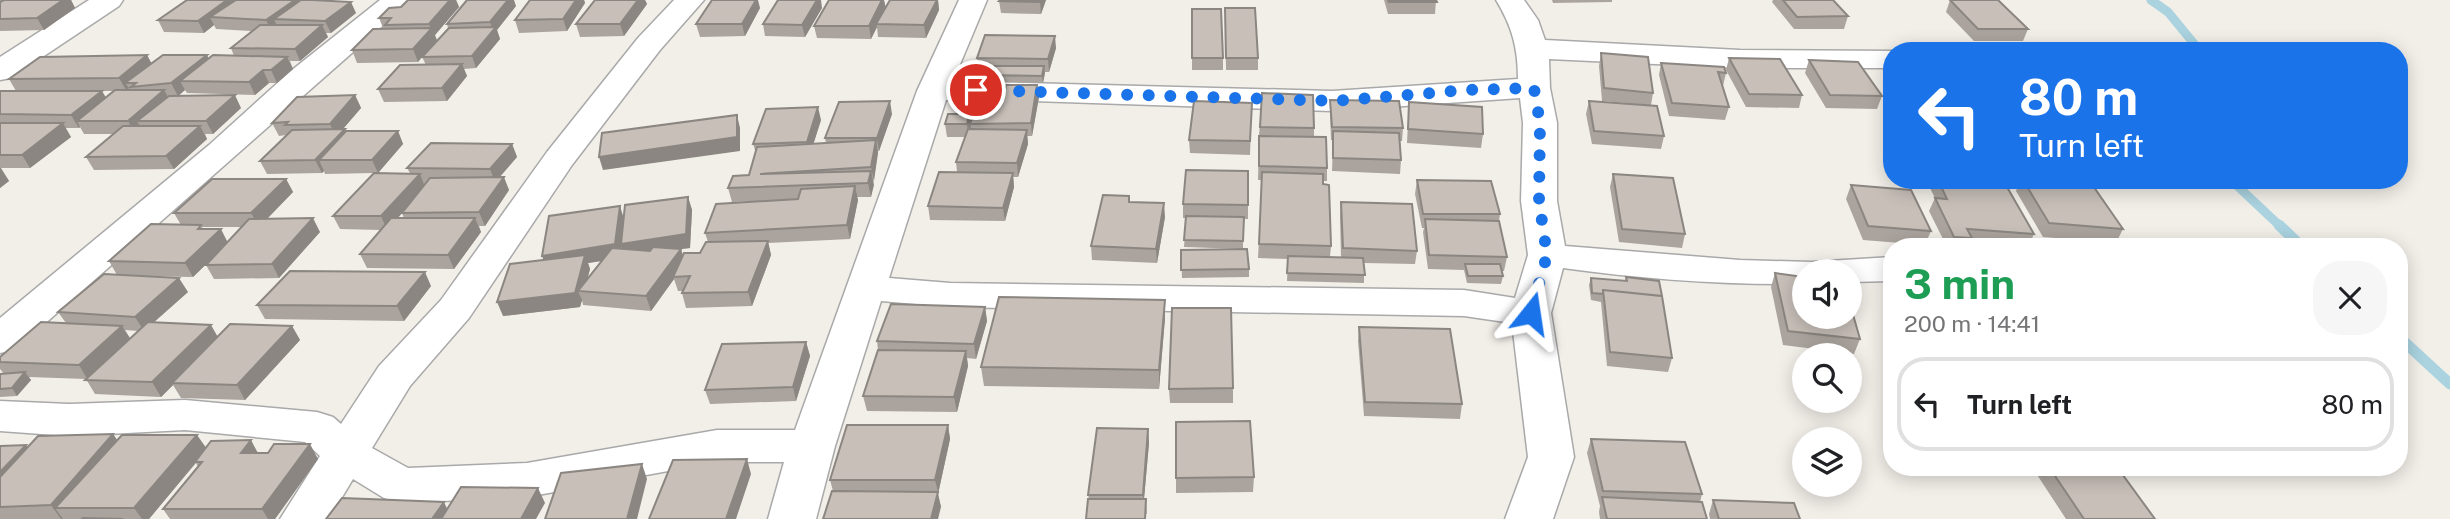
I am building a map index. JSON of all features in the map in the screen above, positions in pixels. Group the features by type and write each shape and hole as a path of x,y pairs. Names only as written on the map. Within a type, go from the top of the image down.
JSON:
{"street":[{"path":"0,71 109,0"},
{"path":"0,340 221,152 295,84 398,0"},
{"path":"304,519 394,376 455,309 559,159 649,44 690,0"},
{"path":"792,519 812,446 933,91 973,0"},
{"path":"1510,0 1523,20 1533,49 1534,88 1540,123 1539,201 1547,255 1531,313 1550,457 1529,519"},
{"path":"1533,49 1740,59 1883,59"},
{"path":"933,91 999,89 1334,101 1467,90 1534,88"},
{"path":"1547,255 1632,266 1792,272"},
{"path":"1862,270 1883,269"},
{"path":"867,288 950,295 1464,303 1531,313"},
{"path":"0,416 69,420 185,415 317,428 346,454 401,486 527,480 718,446 812,446"}],"building":[{"path":"63,0 37,18 0,19 0,2"},
{"path":"187,0 227,0 198,21 158,20"},
{"path":"236,0 295,0 266,20 210,17"},
{"path":"301,0 351,2 325,21 274,19"},
{"path":"408,0 450,0 429,24 385,25 391,18 379,18 389,8 401,7"},
{"path":"467,0 508,0 490,22 447,24"},
{"path":"530,0 576,0 563,19 515,20"},
{"path":"595,0 638,0 620,24 576,24"},
{"path":"712,0 756,0 742,24 696,24"},
{"path":"778,0 817,0 802,25 763,24"},
{"path":"829,0 882,0 869,26 814,26"},
{"path":"890,0 937,0 924,25 876,24"},
{"path":"1000,0 1041,0 1040,2"},
{"path":"1388,0 1436,0 1437,2 1389,2"},
{"path":"1783,0 1833,0 1848,16 1797,17"},
{"path":"1950,0 1998,0 2028,29 1978,29"},
{"path":"1225,8 1255,8 1258,58 1226,58"},
{"path":"1192,9 1221,9 1223,58 1192,58"},
{"path":"260,25 322,25 295,49 231,48"},
{"path":"496,27 472,56 422,57 449,28"},
{"path":"432,28 413,49 352,50 373,29"},
{"path":"985,35 1055,36 1048,59 977,58"},
{"path":"1601,53 1648,57 1653,93 1604,88"},
{"path":"147,55 119,78 9,79 40,57"},
{"path":"163,55 207,55 171,83 131,87 136,83 125,83"},
{"path":"213,55 287,57 271,70 263,70 249,82 180,81"},
{"path":"1729,58 1780,59 1802,95 1749,94"},
{"path":"1809,60 1858,62 1882,96 1830,95"},
{"path":"1661,63 1724,67 1726,73 1718,72 1729,107 1672,103"},
{"path":"462,64 442,88 378,89 400,65"},
{"path":"981,66 1044,66 1042,76 978,75"},
{"path":"961,84 981,84 979,90 1005,90 1006,85 1037,85 1031,123 970,124 973,115 969,115 967,124 945,124 948,114 964,114 968,99 957,99"},
{"path":"115,90 164,90 128,121 77,121"},
{"path":"0,91 102,91 71,115 0,114"},
{"path":"1262,93 1313,95 1314,128 1260,127"},
{"path":"235,95 206,121 137,121 169,96"},
{"path":"355,95 330,124 272,123 297,97"},
{"path":"1330,100 1399,101 1403,128 1332,127"},
{"path":"890,101 877,138 825,138 839,102"},
{"path":"1194,101 1252,103 1250,141 1189,140"},
{"path":"1589,101 1657,106 1664,136 1594,131"},
{"path":"1409,102 1482,107 1483,134 1408,129"},
{"path":"818,107 807,142 753,144 766,109"},
{"path":"737,115 737,137 599,157 602,133"},
{"path":"0,123 63,123 22,155 0,155"},
{"path":"123,126 200,126 166,156 86,157"},
{"path":"345,129 315,160 260,161 292,130"},
{"path":"968,129 1027,130 1017,163 956,162"},
{"path":"346,131 398,131 372,160 319,160"},
{"path":"1333,131 1399,133 1401,160 1333,158"},
{"path":"1259,136 1326,137 1327,168 1259,166"},
{"path":"876,140 871,167 760,174 871,171 868,183 728,188 733,176 749,175 757,147"},
{"path":"431,143 512,144 490,169 407,168"},
{"path":"1186,170 1248,171 1248,205 1183,204"},
{"path":"939,172 1013,173 1003,208 928,206"},
{"path":"1262,172 1323,174 1323,184 1329,185 1331,246 1259,244"},
{"path":"374,173 420,174 381,216 333,216"},
{"path":"1613,174 1673,178 1685,234 1622,229"},
{"path":"504,177 479,212 402,213 430,178"},
{"path":"212,179 286,179 251,213 174,213"},
{"path":"1417,180 1491,181 1500,214 1423,214"},
{"path":"1851,185 1911,190 1931,231 1868,226"},
{"path":"855,186 847,225 705,233 716,204 798,199 801,189"},
{"path":"1942,189 2008,189 2034,234 1967,229 1972,238 1954,237 1935,198 1947,199"},
{"path":"2028,189 2095,189 2123,229 2049,223"},
{"path":"1103,195 1129,196 1129,202 1164,203 1156,249 1091,246"},
{"path":"688,197 686,234 621,244 625,205"},
{"path":"1341,202 1412,204 1417,251 1343,248"},
{"path":"620,206 615,244 542,256 549,216"},
{"path":"1186,216 1244,217 1243,241 1184,240"},
{"path":"313,218 272,264 206,265 249,219"},
{"path":"391,218 475,218 448,255 360,254"},
{"path":"1425,219 1499,221 1507,257 1429,255"},
{"path":"151,224 201,225 198,229 221,229 185,263 109,261"},
{"path":"768,241 748,292 682,293 690,276 673,277 684,253 700,253 706,242"},
{"path":"653,247 681,249 646,296 578,291 612,248 650,251"},
{"path":"1247,249 1249,269 1181,270 1181,250"},
{"path":"585,255 575,293 497,302 510,264"},
{"path":"1288,256 1363,258 1365,275 1287,273"},
{"path":"1465,264 1500,264 1503,276 1468,276"},
{"path":"290,271 425,272 397,306 257,305"},
{"path":"1775,273 1792,275 1792,329 1857,329 1860,339 1788,331"},
{"path":"104,274 179,278 135,317 58,312"},
{"path":"1626,277 1659,281 1662,296 1603,290 1603,294 1592,293 1591,278 1627,281"},
{"path":"1603,290 1662,296 1672,358 1610,352"},
{"path":"999,297 1165,300 1159,370 981,367"},
{"path":"891,304 985,307 974,344 877,341"},
{"path":"1172,308 1231,308 1233,388 1169,389"},
{"path":"41,322 122,326 79,365 0,362 0,357"},
{"path":"148,322 211,325 152,382 85,380"},
{"path":"230,324 292,326 237,385 172,383"},
{"path":"1359,327 1450,329 1462,404 1365,402"},
{"path":"806,342 793,387 705,390 722,344"},
{"path":"878,350 966,351 954,397 863,396"},
{"path":"25,372 12,388 0,389 0,374"},
{"path":"1250,421 1254,477 1176,478 1176,422"},
{"path":"847,425 948,425 935,480 830,480"},
{"path":"1097,428 1148,429 1143,495 1088,495"},
{"path":"113,434 51,505 0,507 0,477 38,436"},
{"path":"122,435 197,435 134,508 55,508"},
{"path":"1591,439 1685,442 1702,494 1603,491"},
{"path":"251,440 241,453 268,453 274,444 310,444 262,509 163,509 202,462 195,462 211,441"},
{"path":"26,445 0,472 0,446"},
{"path":"747,459 726,519 649,519 673,460"},
{"path":"642,464 627,519 545,519 561,473"},
{"path":"2055,476 2124,476 2155,519 2084,519"},
{"path":"461,487 538,488 521,519 441,519"},
{"path":"832,491 938,492 931,519 823,519"},
{"path":"1602,497 1702,502 1707,519 1607,519"},
{"path":"342,498 444,502 432,519 326,519"},
{"path":"1088,499 1146,499 1145,519 1086,519"},
{"path":"1713,500 1794,503 1800,519 1719,519"}],"waterway":[{"path":"2151,0 2168,12 2193,42"},
{"path":"2241,189 2281,227"},
{"path":"2279,225 2293,238"},
{"path":"2408,345 2450,384"}],"route":[{"path":"976,90 1334,101 1467,90 1534,88 1540,123 1539,201 1547,255 1531,313"}]}
